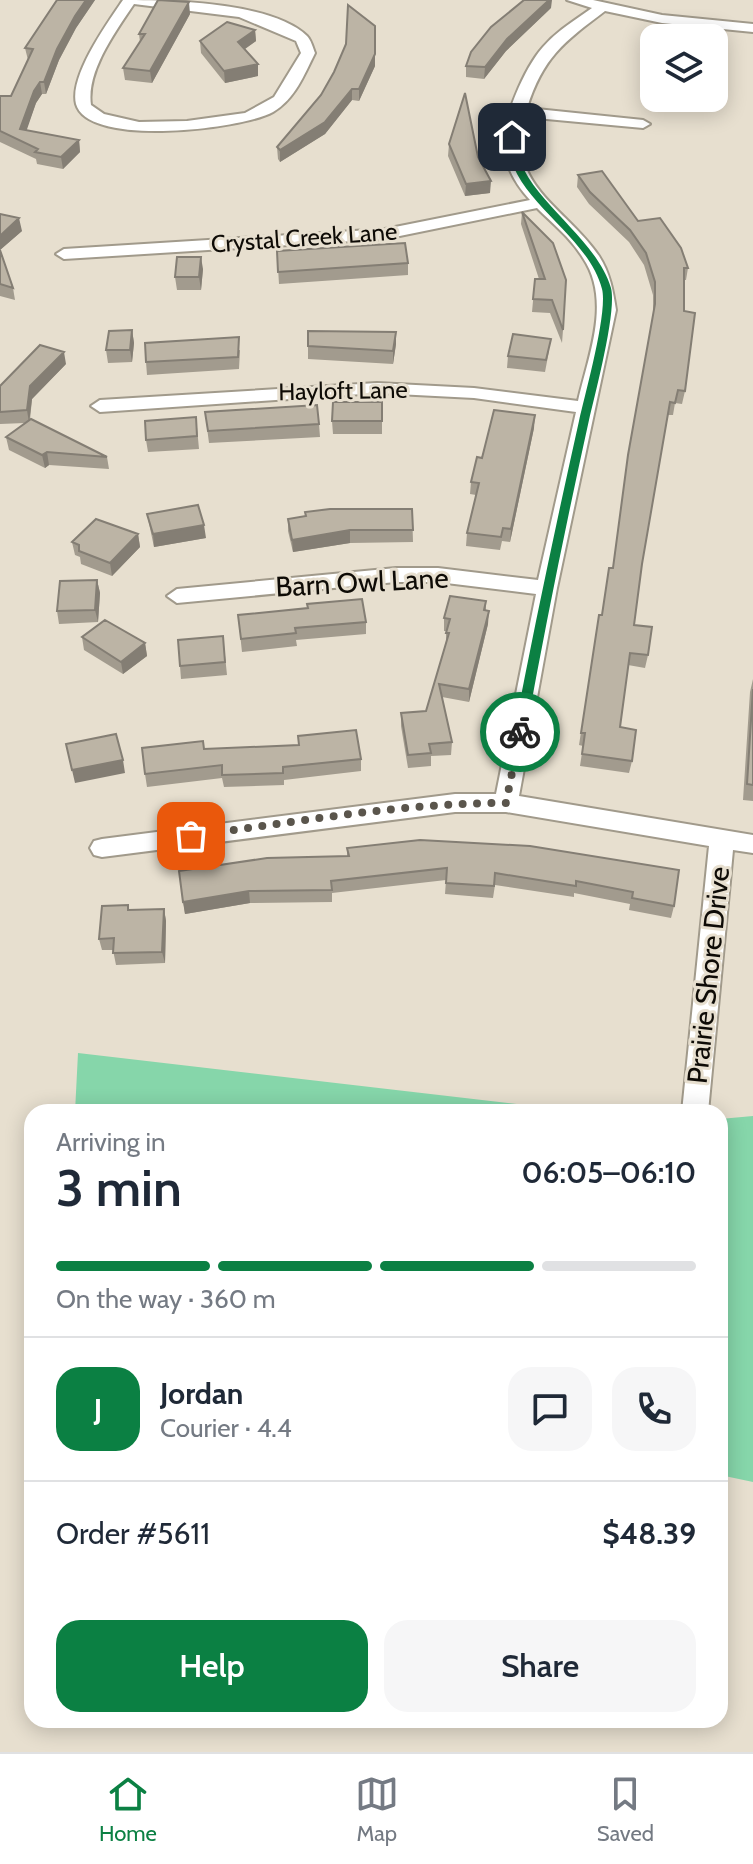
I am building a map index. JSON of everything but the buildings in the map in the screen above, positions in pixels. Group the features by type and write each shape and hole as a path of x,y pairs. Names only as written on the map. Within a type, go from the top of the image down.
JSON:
{"street":[{"path":"132,0 209,7 252,18 302,39 308,53 285,97 262,113 224,120 150,126 107,121 88,111 81,97 102,46 132,0"},
{"path":"574,0 662,19 753,28"},
{"path":"506,803 547,588 607,310 607,291 592,255 523,179 511,151 519,112 536,62 551,45 600,8"},
{"path":"519,112 643,124"},
{"name":"Crystal Creek Lane","path":"64,254 385,234 542,202"},
{"name":"Hayloft Lane","path":"100,406 377,388 474,393 586,408"},
{"name":"Barn Owl Lane","path":"177,596 396,575 438,575 547,588"},
{"path":"102,848 455,803 506,803 753,844"},
{"name":"Prairie Shore Drive","path":"696,1104 722,838"}],"green space":[{"path":"78,1053 517,1104 75,1104"},
{"path":"753,1116 753,1482 728,1477 728,1118"}],"way so far":[{"path":"191,836 401,808 455,803 506,803 520,732"}],"route":[{"path":"512,137 511,151 523,179 592,255 607,291 602,341 547,588 520,732"}]}
